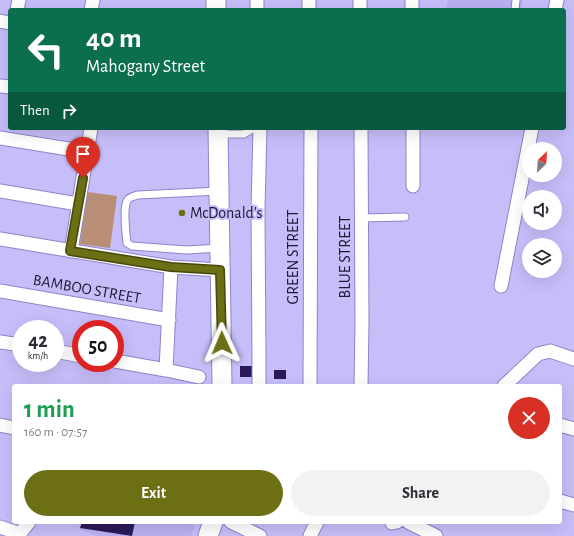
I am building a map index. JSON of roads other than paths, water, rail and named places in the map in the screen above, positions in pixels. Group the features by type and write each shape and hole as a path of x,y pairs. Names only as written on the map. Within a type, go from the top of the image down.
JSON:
{"main road":[{"path":"218,131 222,384"},
{"path":"208,536 212,524"}],"street":[{"path":"70,251 92,130"},
{"path":"259,384 258,209 260,130"},
{"name":"GREEN STREET","path":"310,384 311,130"},
{"name":"BLUE STREET","path":"361,130 361,384"},
{"path":"413,130 413,186"},
{"path":"501,286 532,130"},
{"path":"0,138 87,152"},
{"path":"0,191 78,204"},
{"path":"0,239 171,267 220,270"},
{"path":"166,370 171,267"},
{"name":"BAMBOO STREET","path":"0,291 169,320"},
{"path":"0,342 12,344"},
{"path":"506,384 538,354 550,351 574,358"},
{"path":"124,363 199,377"},
{"path":"0,425 12,428"},
{"path":"562,426 574,429"},
{"path":"562,502 574,505"},
{"path":"0,527 19,535 27,524"},
{"path":"235,524 260,536"},
{"path":"310,536 315,524"},
{"path":"412,524 436,536"}],"lane":[{"path":"218,131 244,134 251,130"},
{"path":"219,191 138,195 129,198 126,202 126,212 127,243 132,246 187,250 220,248"},
{"path":"362,218 405,218"}],"place":[{"name":"McDonald's","path":"182,213"}]}
